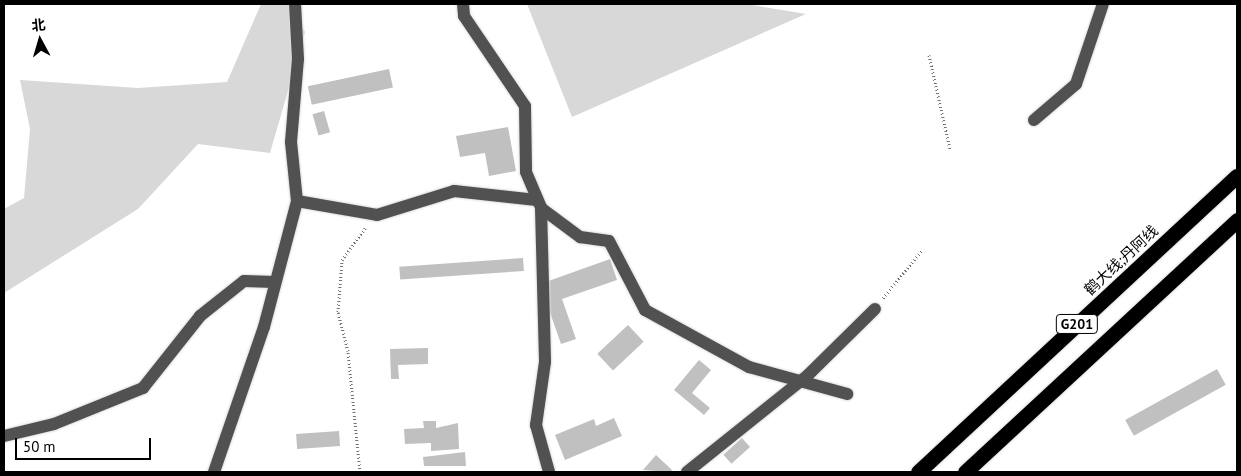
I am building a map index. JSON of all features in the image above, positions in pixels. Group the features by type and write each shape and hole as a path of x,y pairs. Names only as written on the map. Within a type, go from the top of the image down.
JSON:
{"highway":[{"name":"鹤大线;丹阿线","path":"918,472 1237,176"},
{"name":"G201","path":"965,472 1237,220"}],"street":[{"path":"214,472 264,327 274,282 297,201 291,142 298,59 296,4"},
{"path":"462,4 464,16 525,106 526,172 539,204 544,362 536,425 549,472"},
{"path":"1034,120 1076,84 1103,4"},
{"path":"297,201 377,215 454,191 539,204 580,237 609,241 645,310 749,366 799,382 847,394"},
{"path":"4,436 54,424 143,388 200,316 244,281 274,282"},
{"path":"687,472 799,382 875,309"}],"path":[{"path":"929,55 950,149"},
{"path":"360,472 348,351 338,312 342,260 377,215"},
{"path":"875,309 923,249"}],"shaded area":[{"path":"261,4 288,4 305,32 270,153 198,144 138,209 4,293 4,209 24,198 30,129 20,80 138,88 227,82"},
{"path":"527,4 746,4 806,14 572,117"}],"building":[{"path":"389,69 393,88 312,105 308,86"},
{"path":"324,111 330,132 319,135 312,114"},
{"path":"508,127 516,171 489,176 485,153 460,157 456,136"},
{"path":"523,258 524,271 400,280 399,267"},
{"path":"610,259 617,280 562,299 576,339 561,344 540,284"},
{"path":"628,325 644,342 613,370 597,354"},
{"path":"428,348 428,364 398,365 399,379 391,379 390,349"},
{"path":"699,360 711,370 692,393 710,408 704,415 674,390"},
{"path":"1217,369 1226,385 1134,436 1125,420"},
{"path":"614,418 622,436 565,460 555,435 594,419 596,426"},
{"path":"423,421 436,421 436,428 458,423 459,449 431,451 431,443 405,444 404,429 424,428"},
{"path":"339,431 340,446 297,449 296,434"},
{"path":"742,438 750,447 731,464 723,455"},
{"path":"465,452 466,466 424,466 423,457"},
{"path":"656,455 672,470 670,472 643,470"}]}
